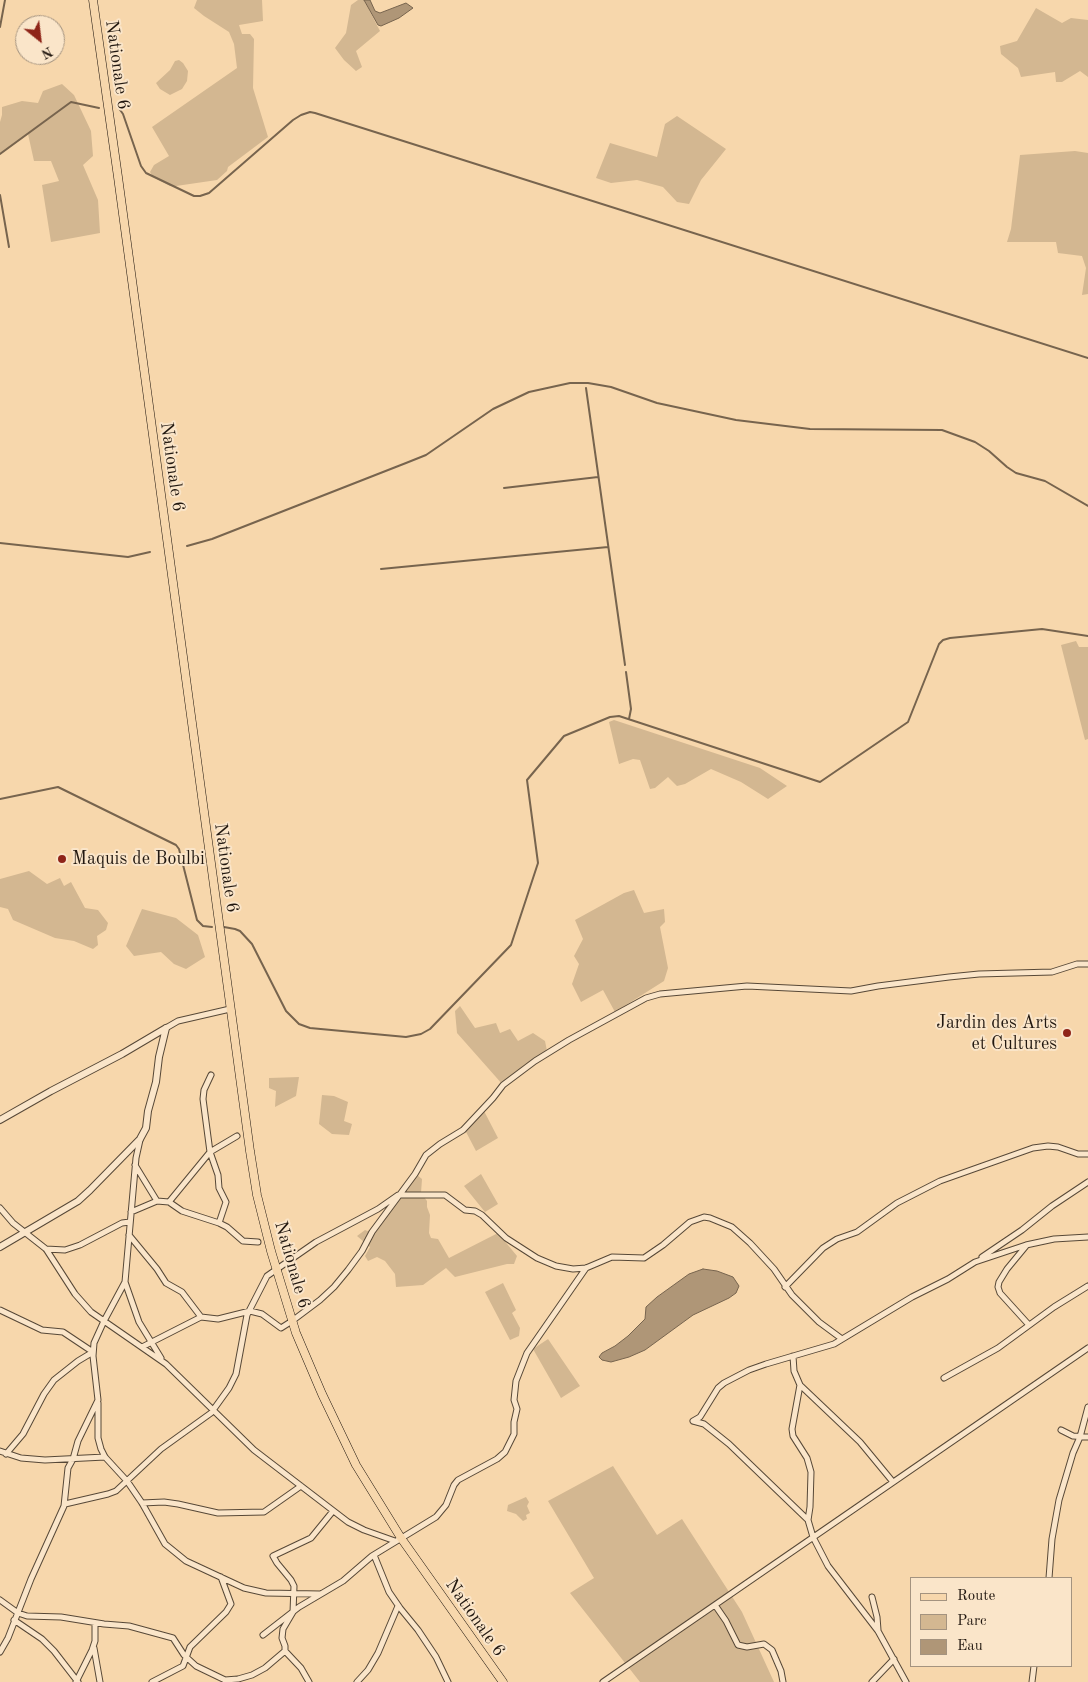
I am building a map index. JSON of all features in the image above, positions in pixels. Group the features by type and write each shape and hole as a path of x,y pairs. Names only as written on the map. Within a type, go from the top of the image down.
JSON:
{"main road":[{"name":"Nationale 6","path":"93,0 251,1160 276,1270 292,1321 322,1394 340,1435 365,1481 398,1539 502,1682"}],"street":[{"path":"142,1347 201,1317 218,1319 250,1311 262,1314 281,1328 292,1321 334,1287 362,1251 372,1232 415,1174 426,1155 463,1130 508,1081 534,1061 646,998 660,994 747,986 851,991 949,976 1052,972 1077,964 1088,964"},
{"path":"0,1120 122,1054 178,1021 230,1009"},
{"path":"0,1247 78,1200 140,1139 146,1128 166,1028"},
{"path":"211,1075 204,1090 203,1099 210,1152 218,1175 219,1188 226,1202 219,1223"},
{"path":"169,1202 210,1152 237,1136"},
{"path":"140,1139 135,1164 125,1282 94,1343 93,1352 98,1400 98,1438 101,1449 105,1457 127,1481 142,1503 165,1544 186,1561 237,1585 266,1593 321,1594"},
{"path":"785,1287 823,1248 836,1239 857,1232 897,1203 940,1181 1033,1148 1048,1146 1078,1154 1088,1154"},
{"path":"135,1164 157,1201"},
{"path":"808,1520 729,1444 704,1424 693,1421 704,1412 718,1388 749,1370 826,1347 842,1339 912,1297 976,1262 1088,1182"},
{"path":"65,1504 116,1491 161,1449 213,1410 236,1374 247,1315 267,1276 316,1242 378,1209 398,1195 444,1195 465,1210 475,1211 482,1215 506,1238 537,1258 573,1269 586,1268 612,1257 644,1258 690,1222 710,1218 732,1228 750,1243 774,1269 785,1287 819,1322 842,1339"},
{"path":"131,1212 157,1201 169,1202 182,1211 227,1227 243,1240 258,1242"},
{"path":"0,1208 13,1223 46,1249 81,1301 91,1312 163,1362 254,1450 333,1511 359,1528 398,1539"},
{"path":"46,1249 65,1250 80,1245 122,1223 130,1222"},
{"path":"129,1235 166,1283 182,1292 201,1317"},
{"path":"976,1262 1026,1245 1054,1239 1088,1237"},
{"path":"1026,1245 998,1282 998,1287 1000,1293 1029,1325"},
{"path":"264,1635 292,1612 343,1581 374,1555 441,1513 458,1480 497,1459 505,1452 514,1434 516,1381 526,1353 586,1268"},
{"path":"125,1282 136,1313 163,1362"},
{"path":"944,1378 984,1356 1088,1286"},
{"path":"0,1310 42,1330 63,1332 93,1352"},
{"path":"603,1682 1088,1348"},
{"path":"6,1454 23,1434 44,1394 54,1380 93,1352"},
{"path":"793,1356 794,1371 800,1386 860,1442 893,1482"},
{"path":"800,1386 792,1429 793,1436 807,1458 811,1472 808,1520 813,1537 828,1566 878,1631 906,1682"},
{"path":"0,1652 8,1638 30,1579 65,1504 68,1468 73,1459 78,1441 98,1400"},
{"path":"1050,1577 1052,1539 1059,1500 1088,1407"},
{"path":"1061,1430 1080,1437 1088,1437"},
{"path":"0,1452 22,1458 45,1460 105,1457"},
{"path":"142,1503 164,1502 218,1513 264,1512 300,1486"},
{"path":"309,1682 301,1668 285,1651 283,1629 292,1612 294,1593 292,1580 273,1556 311,1538 333,1511"},
{"path":"374,1555 389,1592 418,1630 448,1682"},
{"path":"152,1682 183,1666 190,1647 226,1612 231,1604 221,1577"},
{"path":"872,1597 876,1608 878,1631"},
{"path":"0,1600 18,1613 27,1616 43,1618 61,1617 129,1626 173,1638 196,1666 225,1680 238,1679 266,1668 285,1651"},
{"path":"715,1605 738,1644 747,1647 764,1644 772,1650 781,1671 783,1682"},
{"path":"358,1682 378,1653 398,1606"},
{"path":"14,1620 48,1645 77,1682 94,1646"},
{"path":"95,1623 94,1646 100,1682"},
{"path":"872,1682 894,1659"},
{"path":"1032,1682 1034,1667"}],"green space":[{"path":"197,0 262,0 263,21 239,25 242,34 250,34 254,39 253,88 268,137 228,167 227,171 217,180 170,186 153,177 150,172 154,165 169,156 152,127 237,68 234,44 229,32 194,8"},
{"path":"358,0 364,0 380,31 356,51 362,67 356,71 335,48 346,33 351,5"},
{"path":"1036,8 1062,23 1071,18 1088,20 1088,77 1080,71 1062,82 1056,82 1055,72 1021,77 1018,68 1001,54 1000,46 1017,41"},
{"path":"179,60 188,71 187,81 182,89 170,95 160,89 156,83 170,70 175,61"},
{"path":"62,84 74,95 91,131 93,156 83,165 98,200 100,233 51,242 42,185 59,181 51,161 34,161 28,134 0,154 0,122 2,107 22,101 38,103 43,91"},
{"path":"677,116 726,149 701,180 689,204 677,202 663,187 637,180 611,183 596,178 610,143 657,157 665,124"},
{"path":"1075,151 1088,153 1088,294 1082,295 1086,268 1082,256 1058,253 1056,242 1007,242 1011,229 1020,155"},
{"path":"1076,641 1079,647 1088,647 1088,739 1085,740 1061,645"},
{"path":"614,720 760,768 787,786 768,799 741,782 711,769 685,784 677,786 668,777 655,788 650,789 640,760 633,759 619,764 609,722"},
{"path":"29,871 47,884 60,878 64,886 71,882 85,908 98,910 108,923 106,930 97,936 98,945 93,949 74,941 55,938 13,920 8,909 0,907 0,879"},
{"path":"634,890 644,913 664,909 665,922 660,927 668,968 664,981 615,1012 603,990 581,1002 572,984 579,964 574,956 583,939 575,920 624,893"},
{"path":"142,909 176,918 198,935 205,957 186,969 174,964 161,952 134,956 126,946"},
{"path":"460,1006 475,1028 496,1023 500,1033 510,1029 518,1041 533,1033 545,1041 547,1051 524,1065 503,1085 457,1033 455,1011"},
{"path":"299,1077 296,1096 275,1107 276,1091 269,1088 269,1078"},
{"path":"322,1095 334,1096 348,1102 344,1121 352,1124 349,1135 332,1134 319,1124"},
{"path":"484,1111 498,1138 476,1151 465,1130"},
{"path":"481,1174 498,1204 485,1212 464,1186"},
{"path":"417,1175 422,1179 421,1193 427,1201 430,1215 429,1233 431,1238 438,1239 449,1258 498,1233 517,1256 514,1264 507,1264 455,1277 446,1268 423,1285 396,1287 395,1274 385,1261 377,1257 368,1261 365,1256 370,1247 357,1236 365,1230 370,1232"},
{"path":"503,1283 516,1310 512,1313 520,1328 519,1336 510,1340 485,1292"},
{"path":"548,1339 580,1386 561,1398 533,1349"},
{"path":"613,1466 657,1535 682,1519 742,1612 774,1682 640,1682 570,1593 594,1578 548,1501"},
{"path":"526,1497 529,1502 527,1506 530,1513 526,1515 527,1519 523,1521 516,1514 507,1511 508,1505"}],"water":[{"path":"364,0 370,0 375,11 380,13 406,3 413,8 399,18 381,26 378,25"},
{"path":"703,1269 717,1271 733,1277 739,1286 736,1293 693,1315 645,1350 611,1362 602,1360 599,1357 628,1336 645,1319 646,1307 657,1297 689,1274"}],"waterway":[{"path":"0,27 5,0"},
{"path":"0,154 71,102 99,108"},
{"path":"118,107 123,114 141,166 146,173 194,196 209,193 293,120 310,112 1088,358"},
{"path":"0,195 9,247"},
{"path":"187,546 212,539 426,455 493,409 529,392 570,383 588,383 611,387 657,403 736,420 810,429 942,430 975,442 1016,473 1045,481 1088,506"},
{"path":"586,388 625,665"},
{"path":"504,488 598,477"},
{"path":"0,543 128,557 150,552"},
{"path":"381,569 608,547"},
{"path":"224,927 240,931 252,944 286,1011 299,1024 310,1028 406,1037 421,1034 430,1029 511,945 538,863 527,780 564,736 610,717 619,716 820,782 908,722 939,644 943,640 1042,629 1088,636"},
{"path":"626,672 631,709 629,719"},
{"path":"0,799 58,787 176,845 179,849 197,920 203,926 212,927"}],"place":[{"name":"Maquis de Boulbi","path":"62,859"},
{"name":"Jardin des Arts et Cultures","path":"1067,1033"}]}
